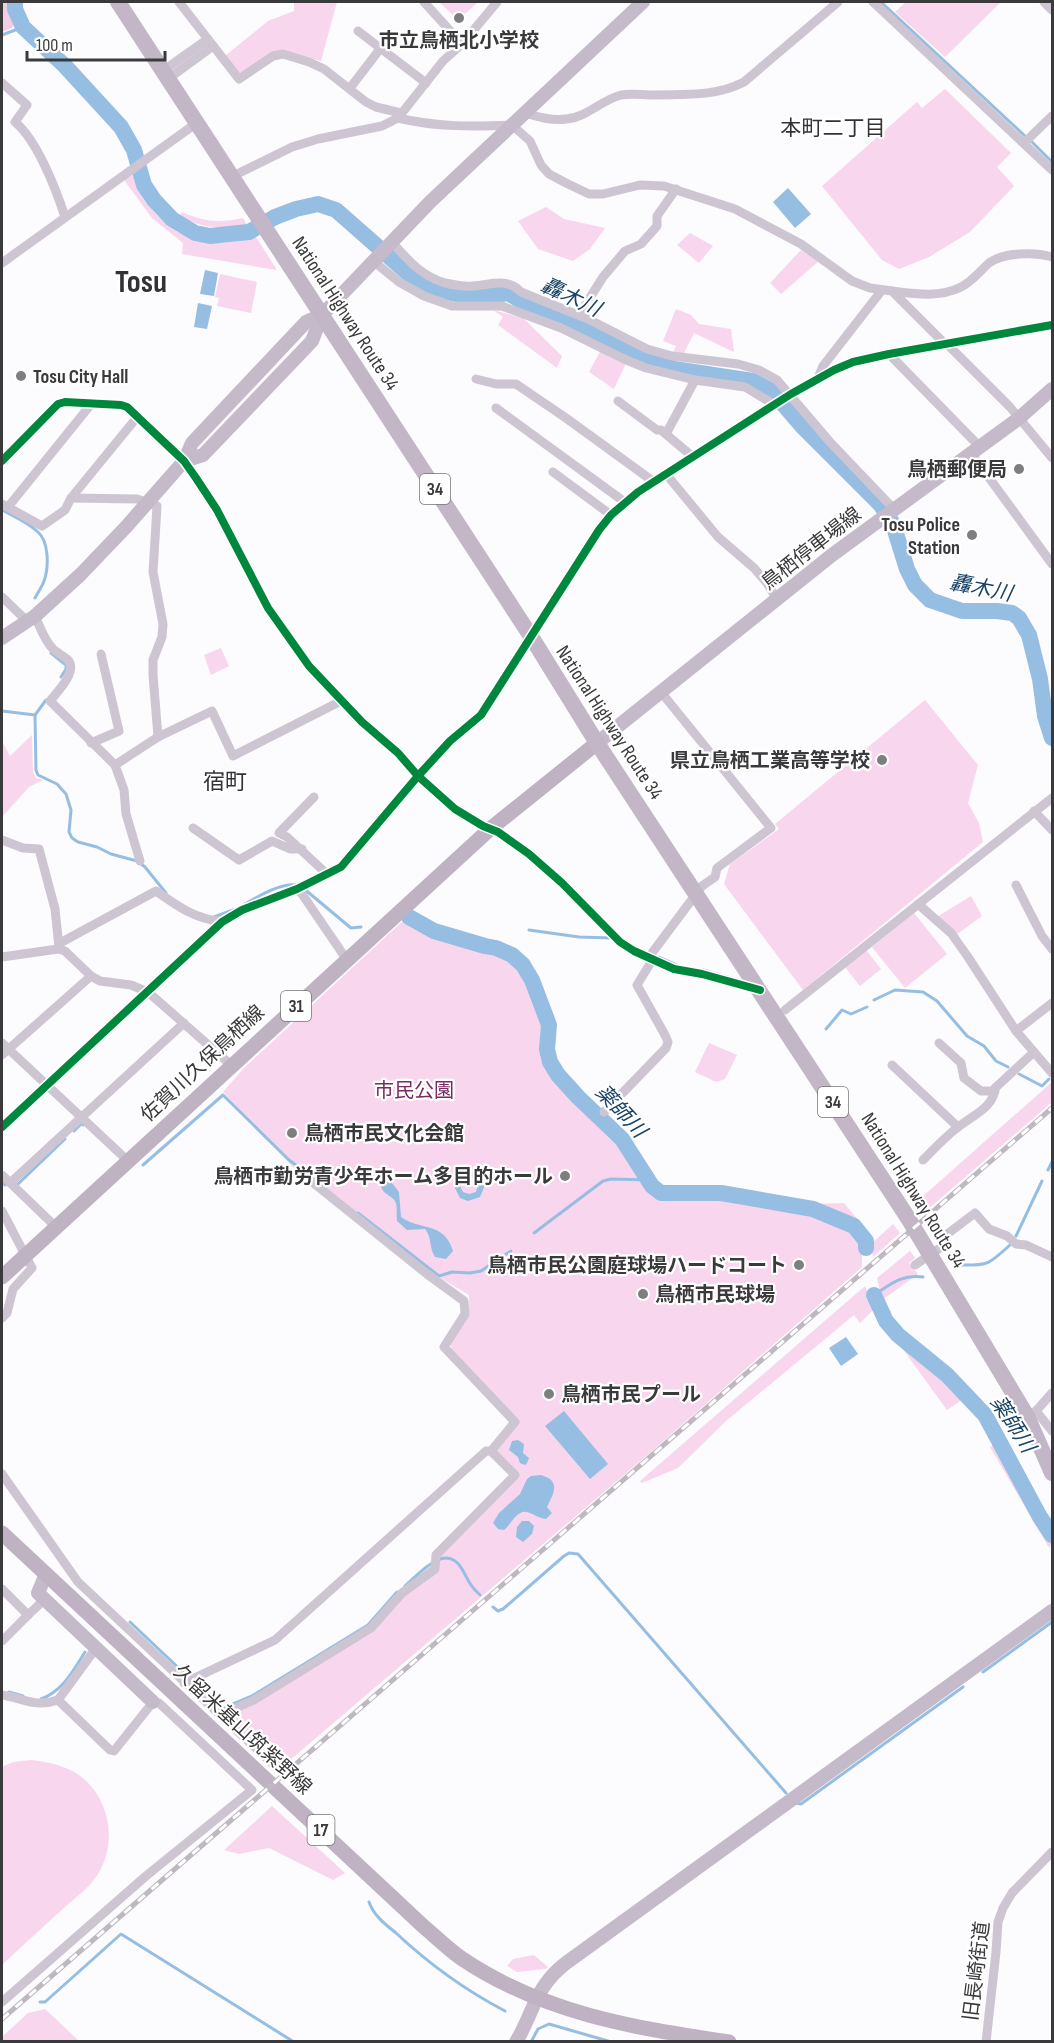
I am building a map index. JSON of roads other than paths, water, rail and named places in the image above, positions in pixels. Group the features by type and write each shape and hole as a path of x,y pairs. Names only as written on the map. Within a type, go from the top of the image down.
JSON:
{"highway":[{"name":"National Highway Route 34","path":"118,2 908,1218 1031,1414 1053,1473"}],"main road":[{"name":"佐賀川久保鳥栖線","path":"2,1277 490,829 597,742"},
{"name":"久留米基山筑紫野線","path":"2,1533 460,1958 516,1990 572,2011 646,2030 729,2042"}],"street":[{"path":"179,2 239,79 273,56 283,54 324,69 376,107 422,123 461,127 512,125 530,141 541,165 549,174 589,194 603,194 640,185 676,189 735,209 801,244 852,281 870,288 922,295 938,294 961,287 999,258 1043,254 1053,257"},
{"path":"424,2 462,44"},
{"path":"231,177 292,147 318,139 382,126 400,115 443,61 462,44 497,2"},
{"path":"2,638 31,619 80,575 184,461 192,442 306,322 321,315 389,243 643,2"},
{"path":"525,113 541,118 564,120 624,94 697,95 731,88 744,82 838,2"},
{"path":"873,2 1053,170"},
{"path":"1044,2 1053,10"},
{"path":"358,31 426,83"},
{"path":"166,74 211,43"},
{"path":"350,88 380,49"},
{"path":"2,83 27,105 15,122 23,129 36,149 59,198 65,217"},
{"path":"1024,142 1053,116"},
{"path":"2,263 198,122"},
{"path":"579,315 603,277 625,250 641,244 657,226 657,216 676,189"},
{"path":"389,243 420,271 443,282 458,286 504,282 516,286 521,292 579,315 647,349 672,356 738,364 759,370 777,380 791,394 830,442 894,509"},
{"path":"373,259 399,282 424,296 452,306 502,306 561,328 624,359 657,372 745,387 776,404"},
{"path":"887,291 945,343 1010,407 1053,458"},
{"path":"818,378 823,366 887,291"},
{"path":"2,1126 222,922 242,910 297,889 341,867 450,741 481,715 599,530 611,515 626,503 666,474 791,394 818,378 853,362 945,343 1053,325"},
{"path":"889,354 976,450 1053,564"},
{"path":"476,379 496,384 516,384 654,482"},
{"path":"666,434 695,380"},
{"name":"鳥栖停車場線","path":"597,742 879,520 1018,419 1053,389"},
{"path":"618,401 657,430 661,430 693,457"},
{"path":"2,461 53,407 65,402 121,405 138,416 184,461 217,510 268,608 309,666 379,739 398,753 418,776 455,809 498,832 529,854 562,883 620,942 684,972 702,974 760,990"},
{"path":"92,404 5,506 42,526 65,510 71,498 138,416"},
{"path":"496,408 626,503"},
{"path":"553,472 611,515"},
{"path":"666,474 718,537 754,568 777,599"},
{"path":"71,498 137,499 157,506 153,572 163,624 162,637 153,660 158,737"},
{"path":"2,597 31,619 54,650 68,660 71,666 69,674 50,701 115,765 124,790 126,814 140,861"},
{"path":"91,742 119,731 101,654"},
{"path":"604,1112 666,1048 668,1042 637,985 651,958 679,915 702,886 715,877 717,868 771,828 661,692"},
{"path":"115,765 158,737 212,711 233,756 341,701"},
{"path":"315,796 279,833 302,849 328,875"},
{"path":"785,1010 1053,798"},
{"path":"1034,811 1053,831"},
{"path":"193,828 239,860 272,841 290,849 302,849"},
{"path":"2,840 23,848 39,849 55,909 59,946 90,976 100,981 131,985 148,992 231,1065"},
{"path":"1016,885 1042,936 1053,949"},
{"path":"297,889 347,960"},
{"path":"2,957 59,946 156,891 192,915 203,920 222,922"},
{"path":"918,904 951,933 1016,1031 1053,1073"},
{"path":"90,976 4,1049 46,1084 127,1160"},
{"path":"1016,1031 1053,1003"},
{"path":"10,1183 184,1023"},
{"path":"939,1043 961,1063 964,1078 981,1091 995,1091"},
{"path":"923,1160 958,1127 978,1114 994,1096 995,1088 1034,1052"},
{"path":"892,1065 958,1127"},
{"path":"2,1175 56,1227"},
{"path":"184,1683 275,1640 486,1451 491,1451 515,1422 444,1347 465,1314 464,1301 306,1178"},
{"path":"2,1211 32,1268 13,1288 7,1313 2,1318"},
{"path":"915,1265 946,1244 946,1235 975,1213 988,1229 1007,1236 1016,1244 1026,1245 1053,1257"},
{"path":"1053,1393 1031,1414 1053,1431"},
{"path":"220,1715 254,1700 371,1628 402,1593 435,1569 436,1555 515,1475 491,1451"},
{"path":"2,1474 78,1582 277,1768"},
{"path":"2,2002 146,1876 252,1790 44,1600 38,1593 46,1574"},
{"path":"60,1587 73,1575"},
{"path":"2,1589 28,1616"},
{"path":"2,1641 44,1600"},
{"path":"516,2042 528,2022 538,1997 551,1977 566,1963 1053,1611"},
{"path":"2,1695 40,1705 58,1700 96,1648"},
{"path":"58,1700 110,1750 114,1750 153,1702"},
{"name":"旧長崎街道","path":"986,2042 998,1922 1012,1893 1053,1852"}],"water":[{"path":"788,188 811,214 795,228 773,202"},
{"path":"205,270 218,273 214,296 200,294"},
{"path":"198,303 212,306 207,329 194,327"},
{"path":"471,1170 482,1176 485,1185 480,1197 468,1201 460,1198 454,1186 459,1174","holes":["469,1177 475,1179 478,1185 476,1192 469,1194 463,1192 460,1186 463,1179"]},
{"path":"383,1183 392,1183 399,1192 401,1217 444,1235 453,1251 446,1259 435,1257 425,1229 407,1230 397,1221 395,1201 381,1187"},
{"path":"846,1337 858,1354 841,1366 829,1348"},
{"path":"564,1411 608,1464 590,1479 545,1426"},
{"path":"518,1440 524,1444 523,1453 529,1458 525,1465 520,1463 518,1457 509,1450 512,1441"},
{"path":"541,1475 554,1484 547,1507 552,1513 546,1519 523,1512 517,1515 504,1530 498,1529 493,1523 499,1513 520,1494 527,1479"},
{"path":"522,1521 529,1521 534,1526 532,1534 523,1542 516,1537 517,1527"}],"waterway":[{"name":"轟木川","path":"15,2 15,9 23,27 65,66 121,127 134,150 144,185 154,200 172,219 195,233 210,236 249,232 275,217 318,204 336,210 411,276 437,290 475,298 508,293 525,303 580,325 674,369 753,381 772,391 802,426 880,504 893,524 907,569 915,585 930,600 962,611 997,611 1012,613 1019,618 1029,635 1040,679 1045,716 1052,738"},
{"path":"881,2 1025,136"},
{"path":"2,35 23,27"},
{"path":"1031,141 1052,162"},
{"path":"2,510 25,522 42,536 46,548 47,569 35,598"},
{"path":"51,653 66,665 61,677"},
{"path":"46,700 35,715 36,770 38,775 57,784 66,794 71,810 69,832 72,838 111,854 137,861 145,867 166,893"},
{"path":"2,711 35,715"},
{"path":"245,904 277,888 297,885"},
{"path":"303,888 351,928 361,927"},
{"path":"214,917 233,910"},
{"name":"薬師川","path":"409,917 434,931 496,948 512,955 523,965 532,980 549,1025 547,1049 550,1062 558,1075 578,1097 622,1139 652,1186 661,1193 721,1193 813,1209 854,1226 866,1241 866,1248"},
{"path":"529,930 579,937 612,938"},
{"path":"659,957 679,966"},
{"path":"703,970 734,979"},
{"path":"874,1000 895,990 923,992 937,1001 967,1036 984,1046 996,1061 1008,1067"},
{"path":"826,1029 842,1010 851,1014 867,1007"},
{"path":"1019,1074 1042,1086 1049,1079"},
{"path":"143,1165 223,1095 289,1160 308,1174"},
{"path":"74,1131 82,1123 83,1125"},
{"path":"17,1185 65,1139"},
{"path":"1048,1170 1052,1162"},
{"path":"534,1233 603,1181 611,1179 649,1180"},
{"path":"1016,1236 1042,1181"},
{"path":"2,1182 5,1185"},
{"path":"358,1213 439,1276 452,1272 481,1271 511,1251"},
{"path":"956,1265 986,1263 1010,1245"},
{"path":"874,1295 903,1278 923,1277"},
{"name":"薬師川","path":"874,1295 886,1321 898,1335 947,1375 985,1415 1052,1535"},
{"path":"493,1607 498,1611 503,1609 564,1556 569,1553 578,1554 786,1793"},
{"path":"405,1586 433,1562 448,1558 456,1561 471,1586 480,1595"},
{"path":"233,1704 252,1696 368,1625 397,1592"},
{"path":"130,1622 222,1709 225,1708"},
{"path":"983,1672 1052,1622"},
{"path":"41,1699 61,1686 85,1652"},
{"path":"796,1803 801,1804 963,1687"},
{"path":"9,1692 23,1696"},
{"path":"369,1902 380,1919 421,1955 448,1976 505,2011"},
{"path":"40,2002 45,2002 121,1934 294,2042"},
{"path":"531,2042 538,2029 549,2024 608,2041"}],"railway":[{"path":"2,2019 1052,1108"}],"place":[{"name":"市立鳥栖北小学校","path":"459,18"},
{"name":"Tosu City Hall","path":"21,376"},
{"name":"鳥栖郵便局","path":"1019,469"},
{"name":"Tosu Police Station","path":"972,535"},
{"name":"県立鳥栖工業高等学校","path":"882,760"},
{"name":"鳥栖市民文化会館","path":"292,1133"},
{"name":"鳥栖市勤労青少年ホーム多目的ホール","path":"565,1176"},
{"name":"鳥栖市民公園庭球場ハードコート","path":"799,1265"},
{"name":"鳥栖市民球場","path":"643,1294"},
{"name":"鳥栖市民プール","path":"549,1394"}],"district":[{"name":"本町二丁目","path":"833,128"},
{"name":"Tosu","path":"141,281"},
{"name":"宿町","path":"225,781"}],"park label":[{"name":"市民公園","path":"414,1090"}]}
